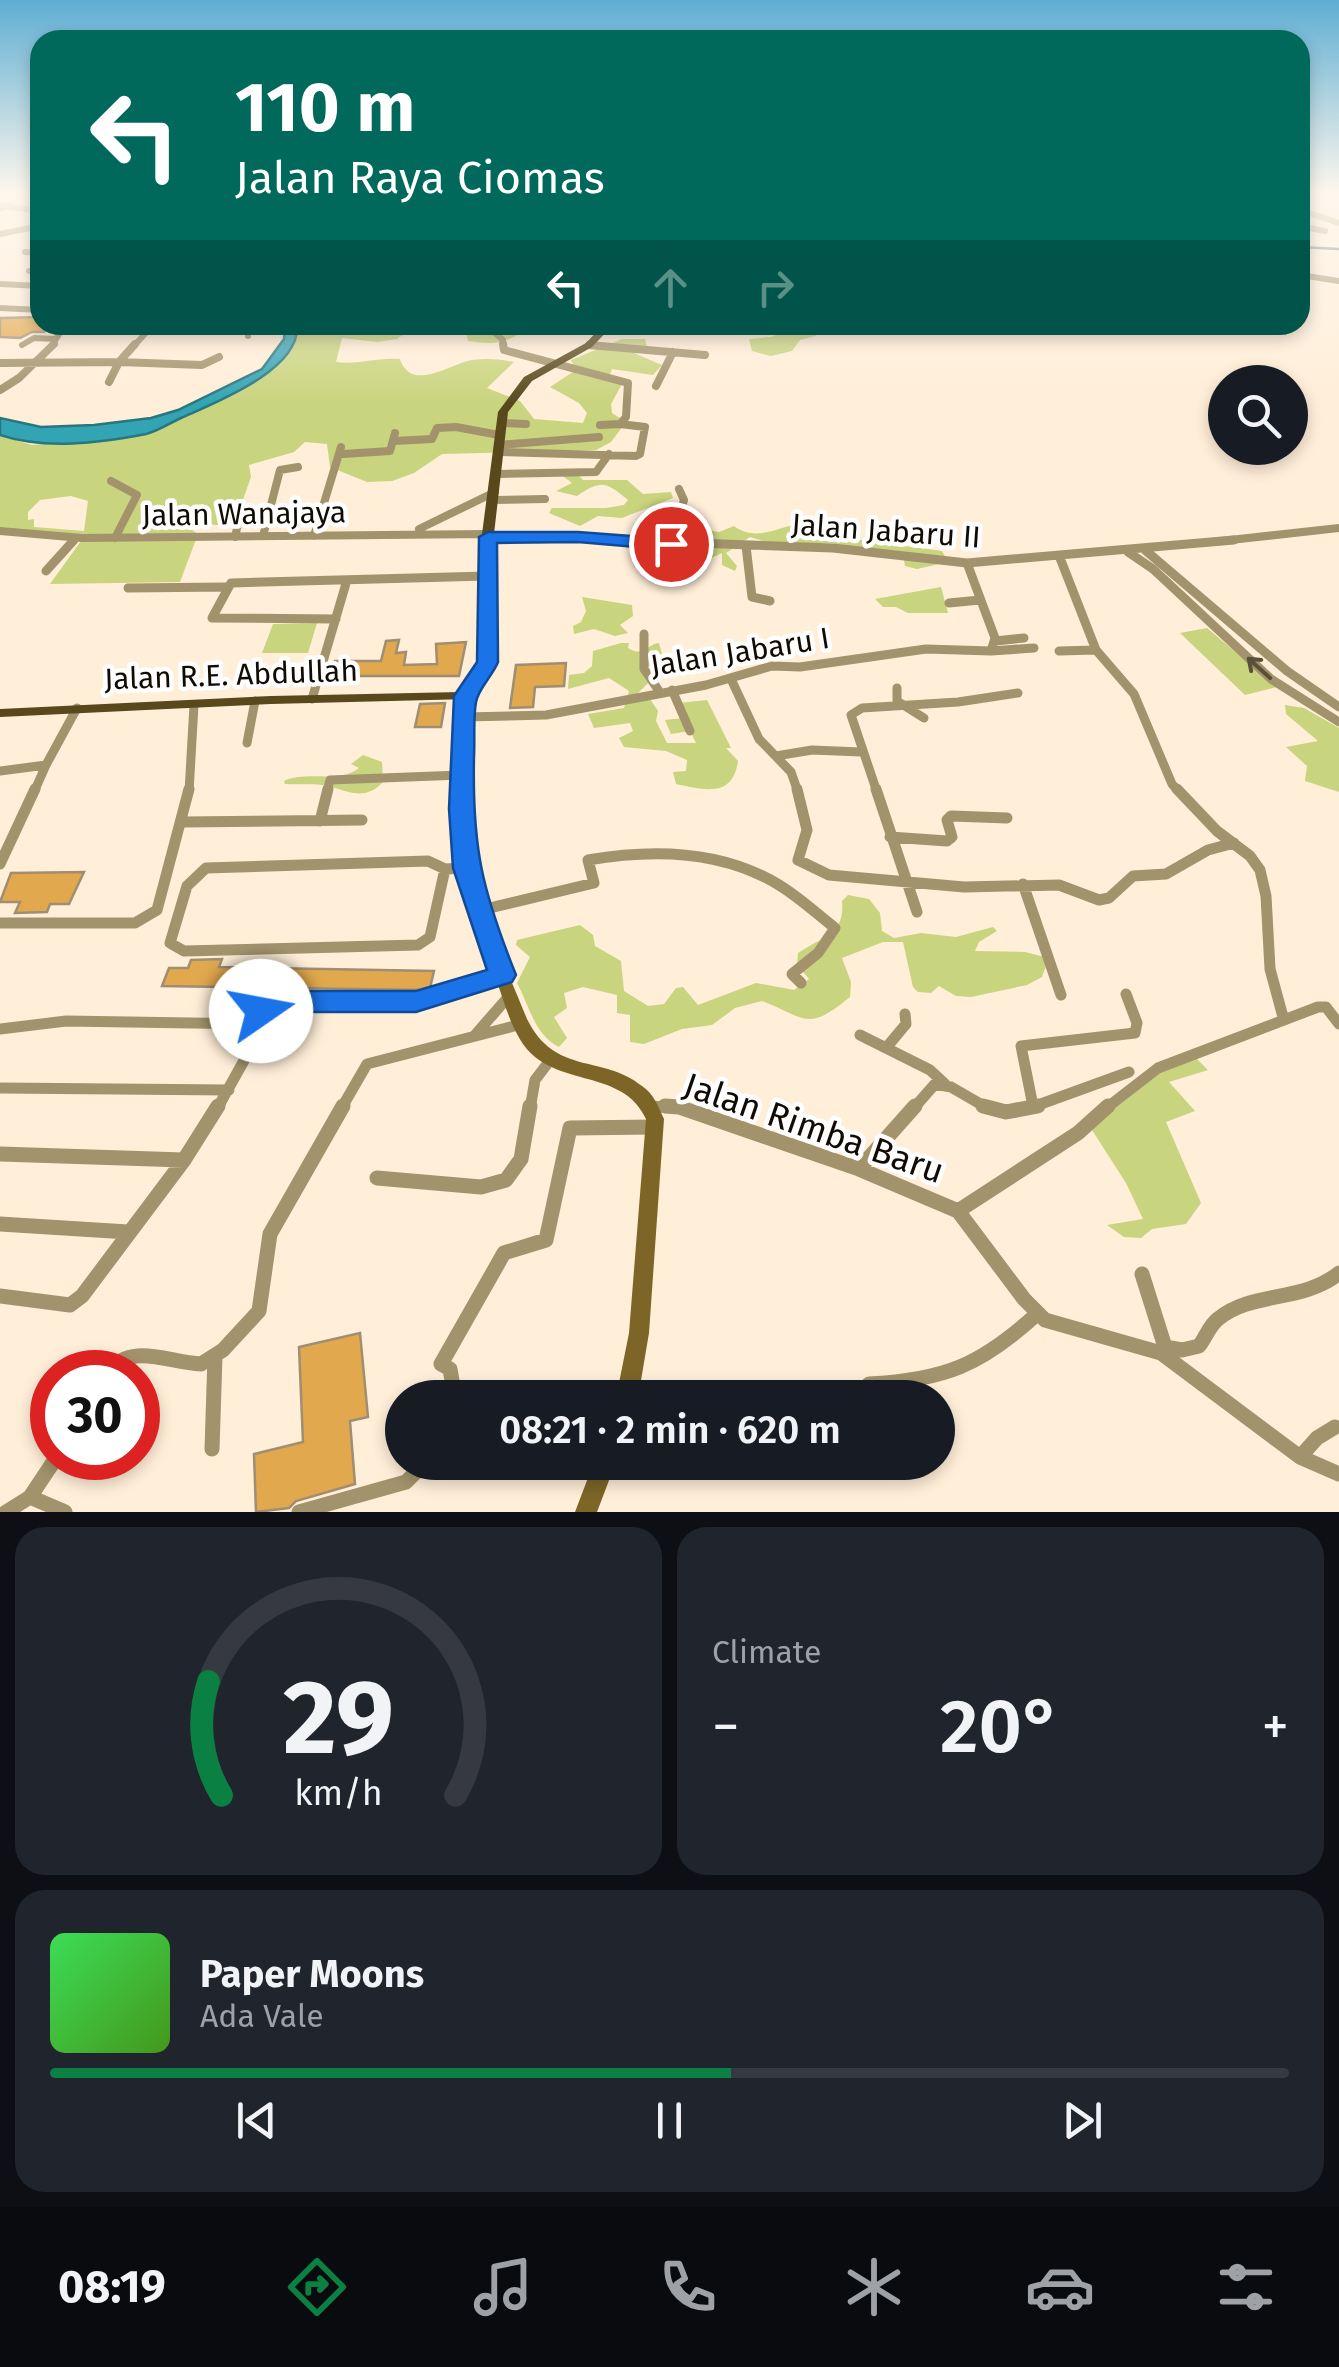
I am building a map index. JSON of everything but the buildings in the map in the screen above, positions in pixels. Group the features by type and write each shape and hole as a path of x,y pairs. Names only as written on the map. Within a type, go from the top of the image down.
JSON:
{"main road":[{"path":"599,335 589,346 551,364 516,392 499,439 488,536 488,662 482,677 465,696 460,775 466,868 477,911 522,1024 538,1050 624,1083 652,1106 655,1127 640,1333 631,1380"},
{"name":"Jalan R.E. Abdullah","path":"0,713 312,698 465,696"},
{"path":"586,1512 598,1480"}],"street":[{"path":"1310,276 1339,280"},
{"path":"0,284 30,286"},
{"path":"0,308 30,309"},
{"path":"2,387 34,363 58,335"},
{"path":"108,382 144,335"},
{"path":"498,335 504,340 504,350 628,383 626,417 620,424"},
{"path":"22,345 34,338 56,338"},
{"path":"589,346 705,355"},
{"path":"656,386 673,352"},
{"path":"188,372 219,357"},
{"path":"0,362 123,360 202,365"},
{"path":"499,439 526,424"},
{"path":"314,536 342,451 390,450 394,436 432,439 437,428 446,426 499,439 609,454 640,454 644,426 600,425"},
{"path":"499,439 598,437"},
{"path":"496,474 596,472 609,454"},
{"path":"263,536 280,470 298,467"},
{"path":"111,481 132,489 137,496 115,538"},
{"path":"671,544 684,500 680,489"},
{"path":"403,533 427,527 462,505 495,496 544,499"},
{"path":"235,537 241,511"},
{"name":"Jalan Jabaru II","path":"488,536 893,552 930,562 967,563 1128,552 1339,528"},
{"name":"Jalan Wanajaya","path":"0,531 76,538 403,533 488,536"},
{"path":"46,571 76,538"},
{"path":"746,546 752,597 770,601"},
{"path":"1144,550 1179,575 1287,674 1339,707"},
{"path":"1128,552 1152,569 1272,679 1339,722"},
{"path":"1060,558 1096,650 1134,694 1172,784 1253,860 1263,878 1270,969 1283,1017"},
{"path":"967,563 993,646"},
{"path":"128,588 487,576"},
{"path":"312,698 347,580"},
{"path":"226,587 212,619 336,619"},
{"path":"949,602 980,600"},
{"path":"644,634 644,669 659,690"},
{"path":"993,646 1024,638"},
{"path":"993,646 1034,648"},
{"name":"Jalan Jabaru I","path":"464,716 538,716 731,679 772,666 800,667 926,648 993,646"},
{"path":"1059,651 1096,650"},
{"path":"731,679 759,739 790,772 807,830 797,858 816,871 977,887 1058,886 1091,899 1104,899 1133,876 1170,873 1208,850 1234,843"},
{"path":"898,688 895,698 924,718"},
{"path":"672,690 690,730"},
{"path":"917,912 861,752 851,720 853,711 958,702 1018,692"},
{"path":"248,743 255,701"},
{"path":"0,923 135,922 157,910 183,822 190,783 194,705"},
{"path":"0,864 77,708"},
{"path":"776,756 812,750 861,752"},
{"path":"0,771 46,765"},
{"path":"320,821 328,782 333,779 460,775"},
{"path":"890,836 947,841 952,838 947,820 951,816 1007,818"},
{"path":"183,822 362,820"},
{"path":"477,911 594,882 588,860 595,856 635,852 722,860 778,884 835,928 834,935 792,974 801,984"},
{"path":"445,869 430,937 418,945 184,951 170,943 187,886 206,868 428,861 445,869 466,868"},
{"path":"1023,884 1061,995"},
{"path":"0,1296 70,1305 82,1296 184,1160 229,1090 251,1048 263,1008 272,1002 416,1002 502,975"},
{"path":"1033,1106 1021,1046 1136,1033 1137,1023 1126,994"},
{"path":"475,1036 510,996"},
{"path":"958,1212 1078,1133 1142,1077 1283,1017 1323,1006 1339,1024"},
{"path":"886,1048 906,1024 905,1014"},
{"path":"0,1029 66,1021 256,1024"},
{"path":"160,1357 196,1364 208,1362 262,1306 261,1259 270,1234 362,1068 380,1057 522,1024"},
{"path":"860,1035 930,1070 946,1084 995,1111 1062,1100 1129,1072"},
{"path":"377,1178 481,1187 506,1180 520,1159 534,1080 551,1058"},
{"path":"859,1168 930,1088 946,1084"},
{"path":"0,1088 229,1090"},
{"name":"Jalan Rimba Baru","path":"652,1106 679,1106 859,1168 958,1212 1038,1314 1059,1326 1163,1350 1300,1457 1339,1474"},
{"path":"452,1380 450,1369 442,1364 446,1354 504,1254 546,1240 570,1128 655,1127"},
{"path":"0,1154 184,1160"},
{"path":"0,1224 128,1232"},
{"path":"1142,1274 1163,1350 1190,1354 1198,1350 1208,1330 1230,1311 1307,1292 1339,1273"},
{"path":"901,1380 974,1366 1038,1314"},
{"path":"212,1449 215,1356"},
{"path":"1300,1457 1317,1438 1336,1427"},
{"path":"27,1505 42,1480"},
{"path":"299,1512 408,1480"},
{"path":"6,1512 27,1505 65,1512"}],"green space":[{"path":"292,335 402,335 377,342 342,338 336,362 400,359 413,374 432,374 472,360 514,362 487,388 520,401 534,419 583,423 587,413 579,403 550,387 576,370 571,360 622,339 645,339 647,347 634,353 662,365 653,375 612,369 609,377 622,384 611,404 612,413 626,422 611,442 596,450 442,454 414,473 392,481 367,482 330,467 327,444 305,442 294,452 249,465 251,477 234,525 213,525 202,514 183,524 198,534 180,582 50,584 81,541 0,531 0,435 32,445 151,433 237,392 273,369","holes":["71,496 88,501 84,531 34,527 28,512 40,500"]},
{"path":"467,335 517,335 502,342 468,341"},
{"path":"816,335 800,340 792,351 771,356 752,351 749,339"},
{"path":"576,473 583,480 627,480 643,494 671,492 673,498 622,518 598,516 580,526 549,513 552,508 606,508 624,505 628,500 604,485 577,496 556,491 572,483 560,474"},
{"path":"684,505 697,515 690,525 693,528 719,532 734,526 756,533 811,523 822,526 825,535 942,551 948,562 917,569 905,566 904,560 913,554 899,551 888,554 832,543 770,543 750,537 726,553 737,566 735,571 722,565 722,553 709,559 701,557 692,547 692,536 675,537 668,544 671,556 649,554 646,549 652,539 677,517 672,510"},
{"path":"941,587 948,613 908,613 896,607 883,607 875,599"},
{"path":"582,597 632,605 633,616 620,625 628,633 615,636 594,629 574,634 573,626 581,622 586,611"},
{"path":"317,623 308,653 262,653 273,624"},
{"path":"1207,628 1277,687 1245,695 1180,633"},
{"path":"629,643 628,648 638,652 659,643 664,661 644,668 650,681 637,694 648,696 658,711 656,721 667,743 696,743 690,731 671,734 665,720 684,718 679,703 707,700 731,748 726,748 738,761 735,773 724,786 707,789 676,784 673,772 686,771 687,760 666,751 624,747 619,738 633,731 630,723 594,728 588,714 624,708 629,691 609,678 568,689 569,675 584,673 592,666 593,651"},
{"path":"1285,705 1304,708 1339,728 1339,792 1305,781 1307,766 1286,747 1318,741 1286,714"},
{"path":"363,755 382,762 383,782 370,791 357,793 323,785 285,784 293,778 351,773 359,768 351,764"},
{"path":"848,895 869,899 880,913 882,931 894,938 921,933 956,937 993,927 997,931 979,942 975,951 1025,952 1049,958 1042,977 1027,985 971,997 956,996 939,986 931,993 918,992 913,987 903,942 883,942 842,958 851,982 850,997 825,1015 807,1019 762,1001 735,1008 712,1025 682,1029 644,1044 630,1042 630,1015 617,1013 617,995 583,987 564,993 567,1008 554,1017 567,1038 559,1047 538,1027 517,983 530,957 516,945 517,940 580,925 593,935 595,946 621,961 624,991 648,1006 664,1004 676,988 683,987 698,1005 756,983 794,990 809,979 797,965 798,953 836,928 842,901"},
{"path":"1195,1057 1208,1070 1169,1082 1195,1111 1166,1122 1201,1203 1186,1224 1152,1229 1141,1238 1124,1237 1107,1225 1143,1219 1126,1183 1092,1130 1096,1119 1161,1072"}],"water":[{"path":"284,335 296,335 285,356 253,383 155,431 72,443 17,440 0,435 0,418 41,427 94,425 151,418 178,410 262,369"}],"route":[{"path":"261,1011 266,1004 278,1001 416,1002 502,975 477,911 466,868 461,809 465,696 482,677 488,662 488,537 578,537 671,544"}]}
